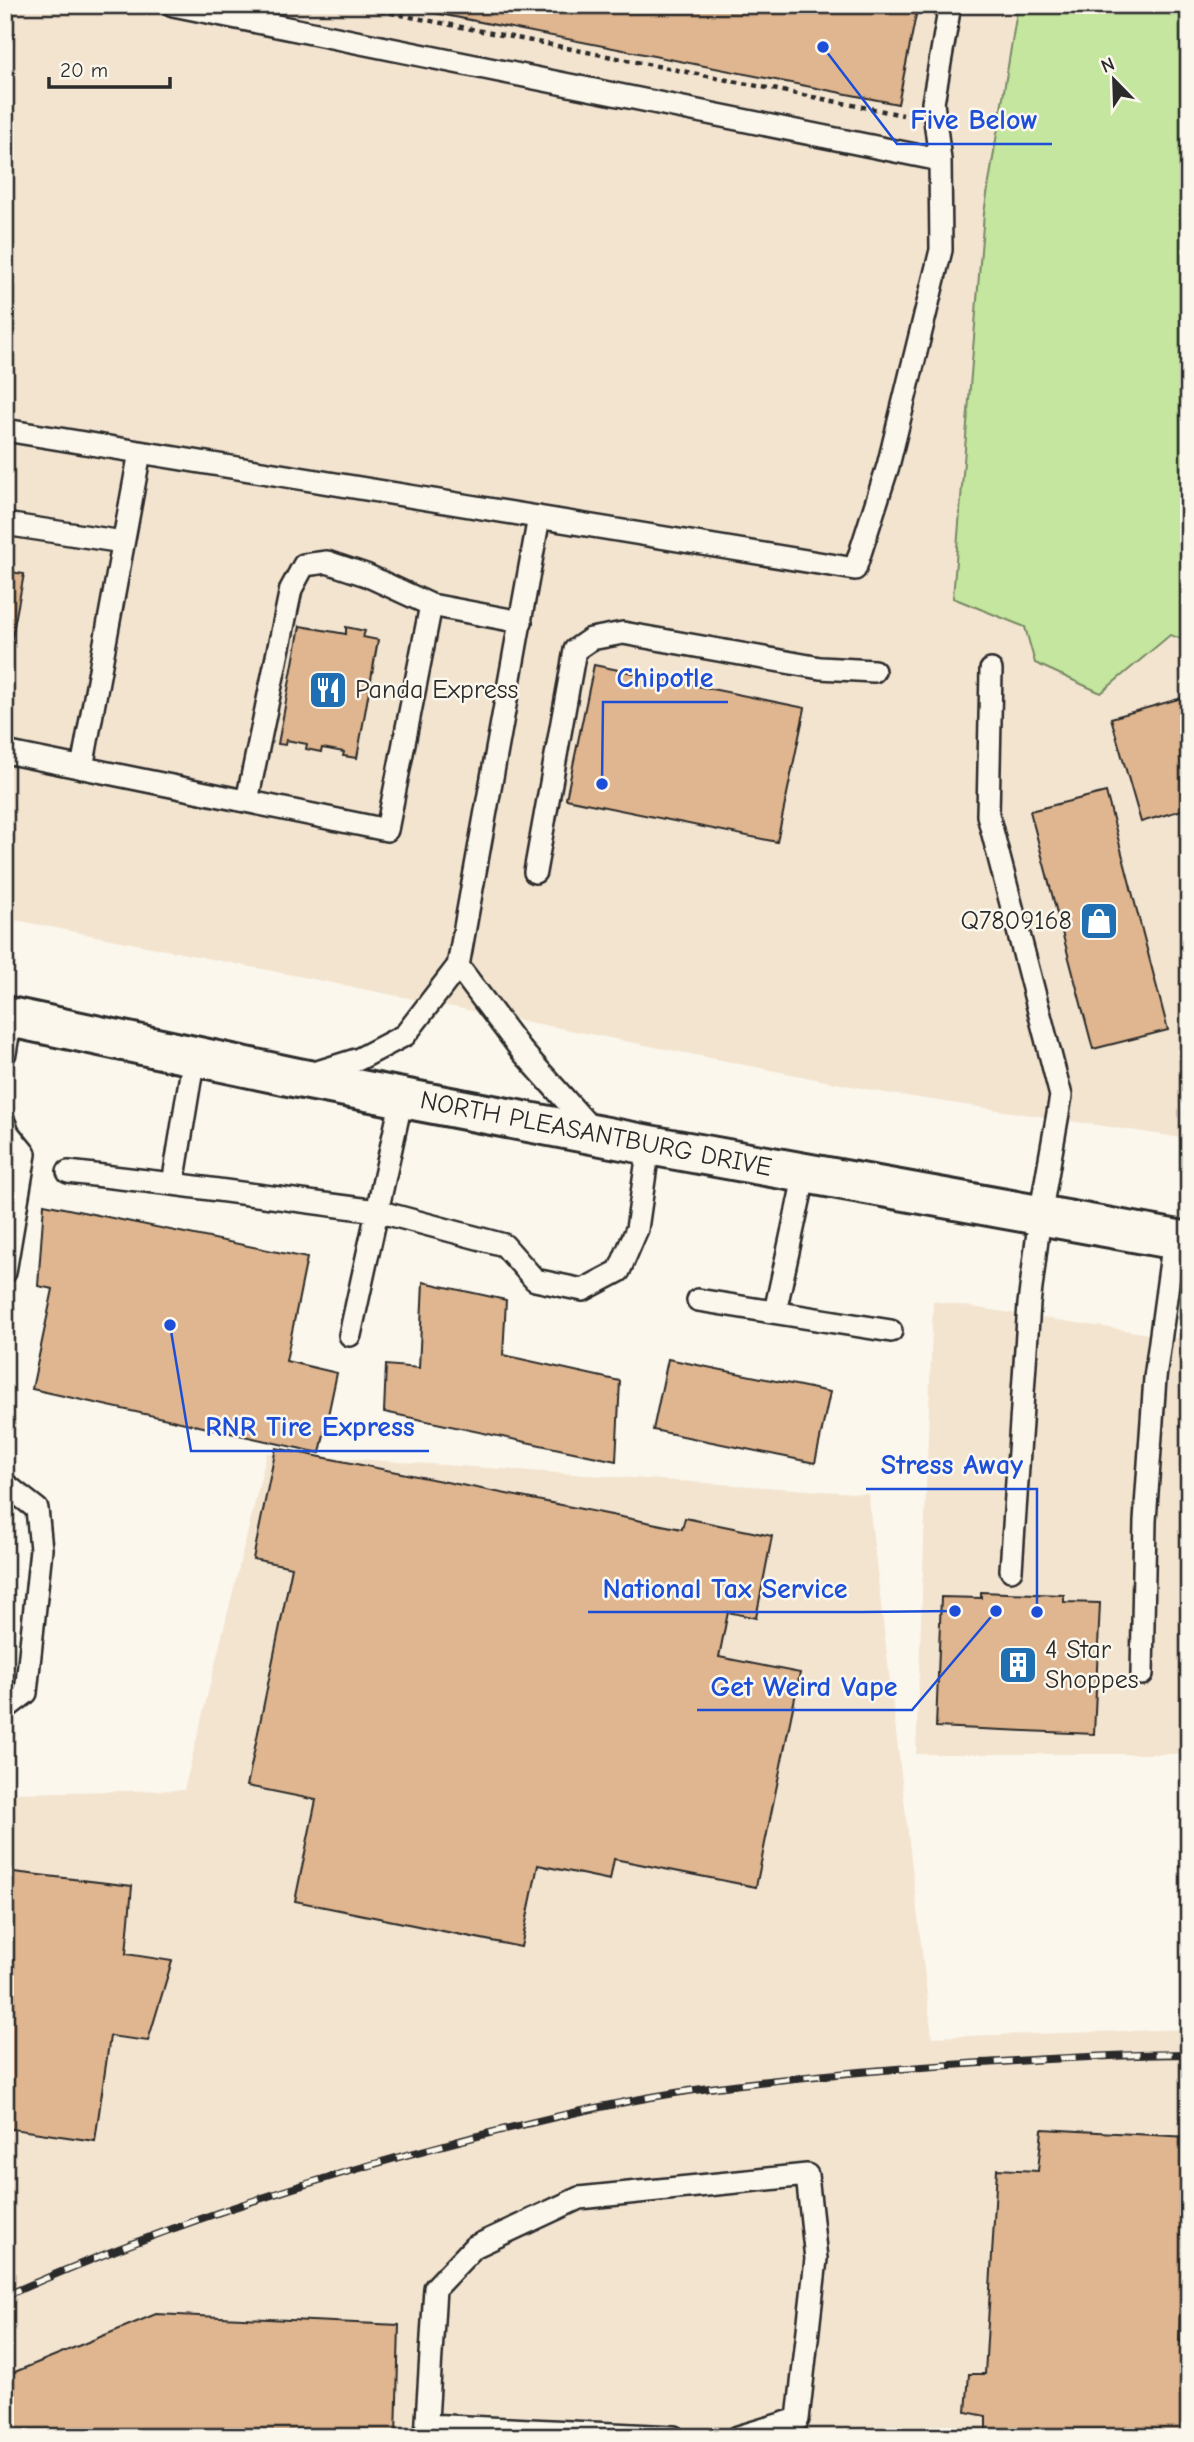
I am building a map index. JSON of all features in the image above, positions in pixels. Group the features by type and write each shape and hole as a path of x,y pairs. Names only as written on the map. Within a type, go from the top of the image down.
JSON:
{"main road":[{"name":"NORTH PLEASANTBURG DRIVE","path":"7,1029 194,1056 649,1145 1181,1241"}],"lane":[{"path":"173,5 940,160"},
{"path":"5,430 855,569 888,466 941,250 940,160 933,103 950,5"},
{"path":"82,768 140,452"},
{"path":"299,1078 359,1059 405,1035 458,967 539,517"},
{"path":"5,524 123,542"},
{"path":"247,801 291,589 304,565 327,562 366,575 431,605 521,622"},
{"path":"5,752 387,830 431,605"},
{"path":"535,872 575,650 592,639 623,633 820,668 874,671"},
{"path":"991,670 988,816 1061,1096 1040,1216 1027,1324 1011,1570"},
{"path":"458,967 520,1051 596,1134"},
{"path":"173,1184 194,1056"},
{"path":"350,1335 402,1098"},
{"path":"5,1272 25,1154 6,1130"},
{"path":"68,1172 377,1211 504,1245 535,1280 583,1290 620,1271 637,1229 649,1145"},
{"path":"775,1312 805,1173"},
{"path":"1142,1674 1145,1521 1155,1378 1181,1241"},
{"path":"698,1300 891,1331"},
{"path":"5,1483 37,1509 41,1549 26,1693 5,1709"},
{"path":"674,2437 426,2431 435,2288 474,2247 579,2198 807,2175 816,2259 798,2419 738,2437"}],"path":[{"path":"351,5 935,120"}],"shaded area":[{"path":"5,5 1018,5 984,213 953,597 1025,627 1035,663 1101,693 1170,635 1189,641 1189,1139 886,1093 5,918"},
{"path":"933,1301 1189,1340 1189,1754 916,1754"},
{"path":"267,1453 868,1494 932,2037 1189,2029 1189,2437 5,2437 5,1793 184,1790"}],"green space":[{"path":"1018,5 1189,5 1189,641 1170,635 1101,693 1035,663 1025,627 953,598 984,213"}],"building":[{"path":"394,5 918,5 898,104"},
{"path":"5,571 24,574 5,674"},
{"name":"Panda Express","path":"300,626 346,634 346,627 365,631 363,637 378,640 357,758 343,756 344,752 322,748 321,752 306,749 307,744 286,740 285,745 278,744"},
{"path":"594,665 805,708 777,842 566,799"},
{"path":"1189,696 1189,808 1141,822 1111,718"},
{"name":"Q7809168","path":"1106,792 1168,1030 1093,1049 1030,811"},
{"path":"44,1204 307,1258 286,1361 337,1373 320,1453 32,1389 53,1289 38,1286"},
{"path":"423,1282 506,1300 503,1355 620,1381 616,1461 384,1412 386,1365 419,1368"},
{"path":"668,1359 830,1392 815,1463 653,1430"},
{"path":"276,1448 682,1529 685,1518 772,1536 756,1618 728,1612 719,1657 800,1673 756,1887 614,1859 610,1880 538,1865 521,1947 295,1901 316,1800 247,1786 292,1567 253,1559"},
{"name":"4 Star Shoppes","path":"981,1592 1064,1595 1064,1602 1100,1603 1094,1734 936,1727 941,1597 981,1598"},
{"path":"5,1871 132,1886 126,1954 172,1961 148,2041 110,2036 95,2141 5,2128"},
{"path":"1042,2129 1189,2137 1189,2308 1180,2308 1179,2341 1189,2343 1189,2437 941,2437 942,2429 986,2431 986,2416 966,2412 969,2374 985,2374 997,2169 1038,2171"},
{"path":"156,2314 399,2325 396,2437 5,2437 5,2376"}],"railway":[{"path":"5,2296 112,2251 277,2193 444,2145 600,2107 695,2090 838,2074 1059,2058 1189,2054"}],"place":[{"name":"Five Below","path":"823,47"},
{"name":"Panda Express","path":"328,690"},
{"name":"Chipotle","path":"602,784"},
{"name":"Q7809168","path":"1099,921"},
{"name":"RNR Tire Express","path":"170,1325"},
{"name":"National Tax Service","path":"955,1611"},
{"name":"Get Weird Vape","path":"996,1611"},
{"name":"Stress Away","path":"1037,1612"},
{"name":"4 Star Shoppes","path":"1018,1665"}]}
